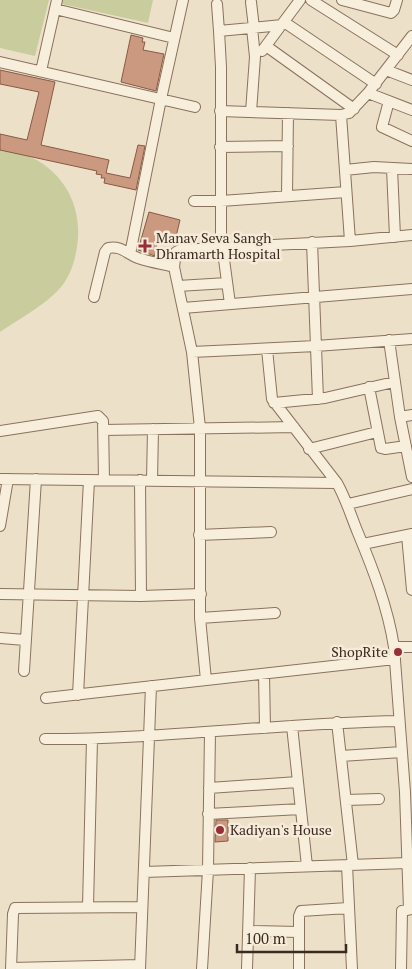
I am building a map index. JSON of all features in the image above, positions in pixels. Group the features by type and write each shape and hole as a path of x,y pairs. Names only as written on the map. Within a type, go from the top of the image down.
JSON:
{"street":[{"path":"130,254 161,99 184,0"},
{"path":"255,57 260,54 300,0"},
{"path":"311,0 398,55"},
{"path":"342,0 390,12 394,10 397,0"},
{"path":"251,2 255,57 251,112"},
{"path":"41,71 56,4 174,38"},
{"path":"217,4 221,59 221,248 230,304"},
{"path":"219,31 283,23 376,84"},
{"path":"220,111 341,115 349,113 376,84 412,36"},
{"path":"266,46 354,109"},
{"path":"0,62 195,108"},
{"path":"386,70 412,80"},
{"path":"368,93 412,110"},
{"path":"389,101 382,127 412,141"},
{"path":"287,196 288,113"},
{"path":"341,115 350,241"},
{"path":"220,147 288,146"},
{"path":"345,170 374,167 412,169"},
{"path":"392,168 395,237"},
{"path":"194,201 221,201 346,192"},
{"path":"206,680 200,618 200,428 192,352 174,267 175,254 177,250 350,241 412,235"},
{"path":"312,242 318,399"},
{"path":"94,297 106,250 114,247 141,259 174,267"},
{"path":"178,286 227,283"},
{"path":"183,308 412,289"},
{"path":"192,352 412,339"},
{"path":"389,340 394,382 412,477"},
{"path":"267,349 270,394 274,403 337,483 348,504 390,624 394,647 402,752 409,792 410,849 408,863 410,909 402,911 407,947 401,969"},
{"path":"274,403 318,399 394,382"},
{"path":"369,387 382,449 406,446"},
{"path":"400,417 412,415"},
{"path":"0,431 95,416 102,418 104,480"},
{"path":"103,430 294,427"},
{"path":"152,480 153,429"},
{"path":"309,448 377,432"},
{"path":"0,526 4,479 337,483"},
{"path":"24,671 36,479"},
{"path":"78,694 88,480"},
{"path":"140,480 141,596"},
{"path":"348,504 412,489"},
{"path":"199,535 271,532"},
{"path":"363,544 409,534 412,590"},
{"path":"0,594 141,596 201,594"},
{"path":"200,618 275,613"},
{"path":"0,638 26,640"},
{"path":"394,647 412,647"},
{"path":"46,698 395,659"},
{"path":"264,674 265,728"},
{"path":"142,907 15,908 13,914 11,968 140,967 151,686"},
{"path":"337,722 346,800 350,865 348,908 352,969"},
{"path":"45,739 148,736 337,722 400,726 412,732"},
{"path":"292,726 306,866"},
{"path":"202,969 208,870 210,732"},
{"path":"88,907 92,739"},
{"path":"341,756 402,752"},
{"path":"209,788 298,782"},
{"path":"346,800 379,799"},
{"path":"208,814 301,809"},
{"path":"144,872 408,863"},
{"path":"247,969 250,868"},
{"path":"299,969 299,916 301,911 348,908"},
{"path":"248,931 299,932"}],"green space":[{"path":"0,0 49,0 35,56 0,48"},
{"path":"63,0 153,0 148,23 62,4"},
{"path":"0,149 35,159 61,181 70,195 76,211 78,228 75,257 71,271 64,283 51,297 0,332"}],"building":[{"path":"131,35 143,38 142,42 145,42 143,50 164,54 156,91 121,82"},
{"path":"0,70 55,82 41,145 109,160 106,173 130,178 138,145 145,146 136,190 104,183 105,178 101,178 102,175 96,174 97,171 0,150 0,134 27,140 39,92 0,84"},
{"path":"149,212 180,220 174,245 157,241 155,256 138,250"},
{"name":"Kadiyan's House","path":"216,820 228,820 228,841 215,842"}],"place":[{"name":"Manav Seva Sangh Dhramarth Hospital","path":"145,246"},
{"name":"ShopRite","path":"398,652"},
{"name":"Kadiyan's House","path":"220,830"}]}
